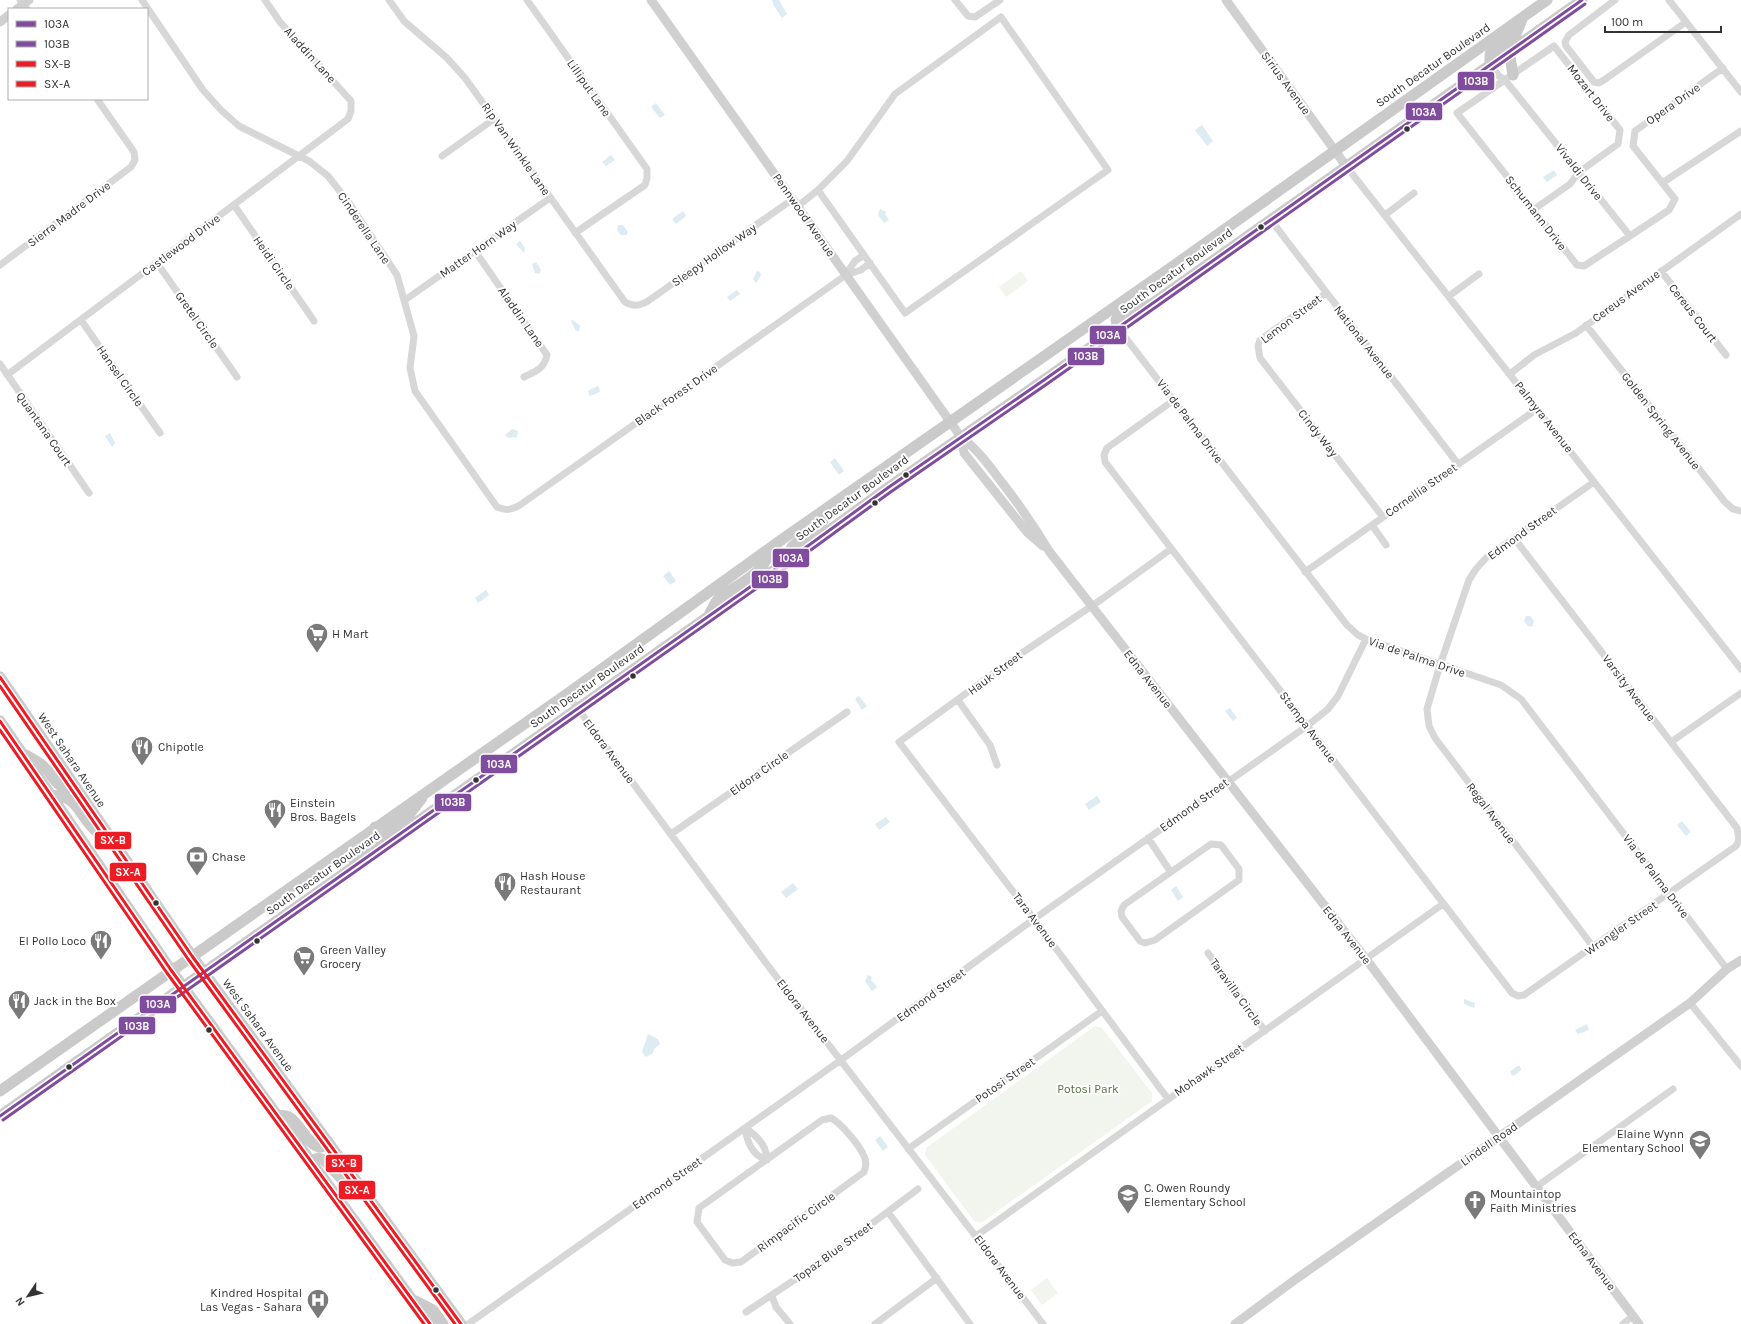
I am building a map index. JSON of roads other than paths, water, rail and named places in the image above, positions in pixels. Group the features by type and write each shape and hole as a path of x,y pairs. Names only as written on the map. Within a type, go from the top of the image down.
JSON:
{"main road":[{"name":"South Decatur Boulevard","path":"0,1116 792,558 956,429 1155,279 1334,150 1547,0"},
{"path":"1554,20 1571,0"},
{"name":"South Decatur Boulevard","path":"0,1091 567,694 770,548 830,507 1118,328 1270,219 1582,0"},
{"path":"1490,64 1490,54 1516,34 1523,17"},
{"path":"1509,51 1509,80"},
{"path":"1118,328 1116,320 1121,312 1156,288 1155,279"},
{"path":"792,558 790,551 792,547 823,521 830,507"},
{"path":"709,616 720,597 762,568 768,558 770,548"},
{"name":"West Sahara Avenue","path":"0,677 204,973 461,1324"},
{"path":"0,721 171,970 430,1324"},
{"path":"22,752 43,765 57,785 65,788 76,788"},
{"path":"473,759 486,773"},
{"path":"389,842 386,837 387,833 409,816 429,790"},
{"path":"52,795 64,796 75,803 93,828 116,846"},
{"path":"332,882 342,870 376,839 377,836 375,827"},
{"path":"277,1115 288,1116 300,1127 313,1145 321,1147 329,1143"},
{"path":"310,1161 319,1158 324,1160 354,1191 365,1193"},
{"path":"412,1299 432,1310 443,1324"}],"street":[{"name":"Aladdin Lane","path":"265,0 280,22 351,101 351,111"},
{"name":"Rip Van Winkle Lane","path":"389,0 404,21 447,58 465,78 625,302 632,306"},
{"name":"Lilliput Lane","path":"527,0 647,169 645,185 575,233"},
{"name":"Pennwood Avenue","path":"652,0 956,429"},
{"path":"955,0 968,16 974,17 1000,0"},
{"name":"Sirius Avenue","path":"1226,0 1346,166"},
{"path":"1615,0 1569,35 1565,42 1566,46 1594,82 1599,83 1686,22"},
{"path":"1669,0 1741,92"},
{"name":"Cinderella Lane","path":"148,9 203,90 221,110 239,126 309,161 328,176 348,203 397,275 414,336 410,368 415,391 497,507 504,510"},
{"path":"0,22 8,16"},
{"name":"Sleepy Hollow Way","path":"632,306 640,305 648,301 795,202 818,190 847,161 895,94 1001,17 1108,170 905,313 870,263"},
{"name":"Mozart Drive","path":"1509,80 1554,46 1620,130 1618,144 1579,172 1570,184 1533,210"},
{"name":"Vivaldi Drive","path":"1490,64 1499,76 1509,80 1630,236"},
{"name":"Opera Drive","path":"1662,183 1633,146 1635,131 1723,68"},
{"name":"Schumann Drive","path":"1509,80 1457,113 1577,265 1584,266 1630,236"},
{"name":"Sierra Madre Drive","path":"0,265 131,167 135,160 134,152 98,100"},
{"name":"Castlewood Drive","path":"7,375 300,156 348,119 351,111"},
{"path":"442,156 494,119"},
{"path":"1630,236 1669,210 1674,199 1662,183 1741,131"},
{"name":"Palmyra Avenue","path":"1346,166 1741,669"},
{"path":"818,190 870,263 860,270 846,275"},
{"path":"1385,215 1414,193"},
{"name":"Matter Horn Way","path":"405,300 550,198"},
{"name":"Heidi Circle","path":"234,205 314,321"},
{"name":"Cereus Avenue","path":"1510,374 1534,355 1576,333 1660,271 1740,217"},
{"name":"National Avenue","path":"1270,219 1458,464"},
{"name":"Aladdin Lane","path":"475,251 547,355 545,364 540,370 524,377"},
{"path":"846,275 855,261 864,255"},
{"name":"Gretel Circle","path":"157,263 238,378"},
{"name":"Cereus Court","path":"1660,271 1726,355"},
{"path":"1449,296 1479,274"},
{"name":"Black Forest Drive","path":"504,510 511,510 520,505 846,275"},
{"name":"Lemon Street","path":"1258,346 1260,340 1326,293"},
{"name":"Hansel Circle","path":"81,320 160,433"},
{"name":"Golden Spring Avenue","path":"1586,325 1725,502 1733,509 1741,511"},
{"name":"Via de Palma Drive","path":"1118,328 1347,625 1358,635 1366,639 1501,685 1521,699 1727,969"},
{"name":"Cindy Way","path":"1258,346 1260,358 1383,517"},
{"name":"Quantana Court","path":"0,364 89,493"},
{"name":"Stampa Avenue","path":"1174,400 1107,448 1104,455 1105,462 1443,904 1512,993 1518,996"},
{"name":"Cornellia Street","path":"1306,572 1537,408"},
{"name":"Edna Avenue","path":"956,429 964,453 1027,532 1049,551 1366,959 1498,1138 1639,1324"},
{"name":"Edmond Street","path":"1440,665 1469,580 1476,569 1487,557 1594,482"},
{"path":"1372,525 1386,545"},
{"name":"Varsity Avenue","path":"1514,538 1737,828 1739,840"},
{"name":"Hauk Street","path":"899,742 1016,656 1091,606 1171,549"},
{"name":"Edmond Street","path":"468,1324 841,1060 1034,919 1227,781 1307,726 1328,709 1338,696 1366,639"},
{"name":"Regal Avenue","path":"1440,665 1427,709 1429,726 1435,738 1594,948"},
{"path":"1671,742 1741,693"},
{"name":"Eldora Avenue","path":"567,694 769,967 1043,1324"},
{"path":"958,700 990,745 997,765"},
{"name":"Eldora Circle","path":"671,834 847,712"},
{"name":"Tara Avenue","path":"899,742 1034,919 1168,1099"},
{"path":"1148,838 1170,871"},
{"name":"Wrangler Street","path":"1518,996 1524,995 1594,948 1736,846 1739,840"},
{"path":"1216,844 1221,845 1239,869 1240,875 1237,883 1155,940 1145,943 1140,941 1125,922 1121,911 1129,900 1170,871 1204,847 1216,844"},
{"name":"Mohawk Street","path":"976,1236 1443,904"},
{"name":"Taravilla Circle","path":"1208,953 1265,1031"},
{"name":"Lindell Road","path":"1235,1324 1690,1003 1727,969 1741,960"},
{"path":"1690,1003 1741,1066"},
{"name":"Potosi Street","path":"908,1149 1102,1011"},
{"path":"1536,1188 1673,1089"},
{"name":"Rimpacific Circle","path":"831,1118 839,1122 864,1155 866,1163 864,1172 741,1262 733,1263 725,1260 697,1222 699,1208 767,1160 822,1120 831,1118"},
{"path":"745,1128 747,1140 759,1158 767,1160"},
{"name":"Topaz Blue Street","path":"746,1312 814,1267 918,1189"},
{"path":"888,1212 970,1324"},
{"path":"875,1324 937,1278"},
{"path":"772,1296 776,1307 790,1324"},
{"path":"1623,1324 1634,1316"}],"place":[{"name":"H Mart","path":"317,654"},
{"name":"Chipotle","path":"142,766"},
{"name":"Einstein Bros. Bagels","path":"275,830"},
{"name":"Chase","path":"197,876"},
{"name":"Hash House Restaurant","path":"505,902"},
{"name":"El Pollo Loco","path":"101,960"},
{"name":"Green Valley Grocery","path":"304,976"},
{"name":"Jack in the Box","path":"19,1020"},
{"name":"Elaine Wynn Elementary School","path":"1700,1160"},
{"name":"C. Owen Roundy Elementary School","path":"1128,1214"},
{"name":"Mountaintop Faith Ministries","path":"1475,1220"},
{"name":"Kindred Hospital Las Vegas - Sahara","path":"318,1320"}],"park label":[{"name":"Potosi Park","path":"1088,1089"}]}
